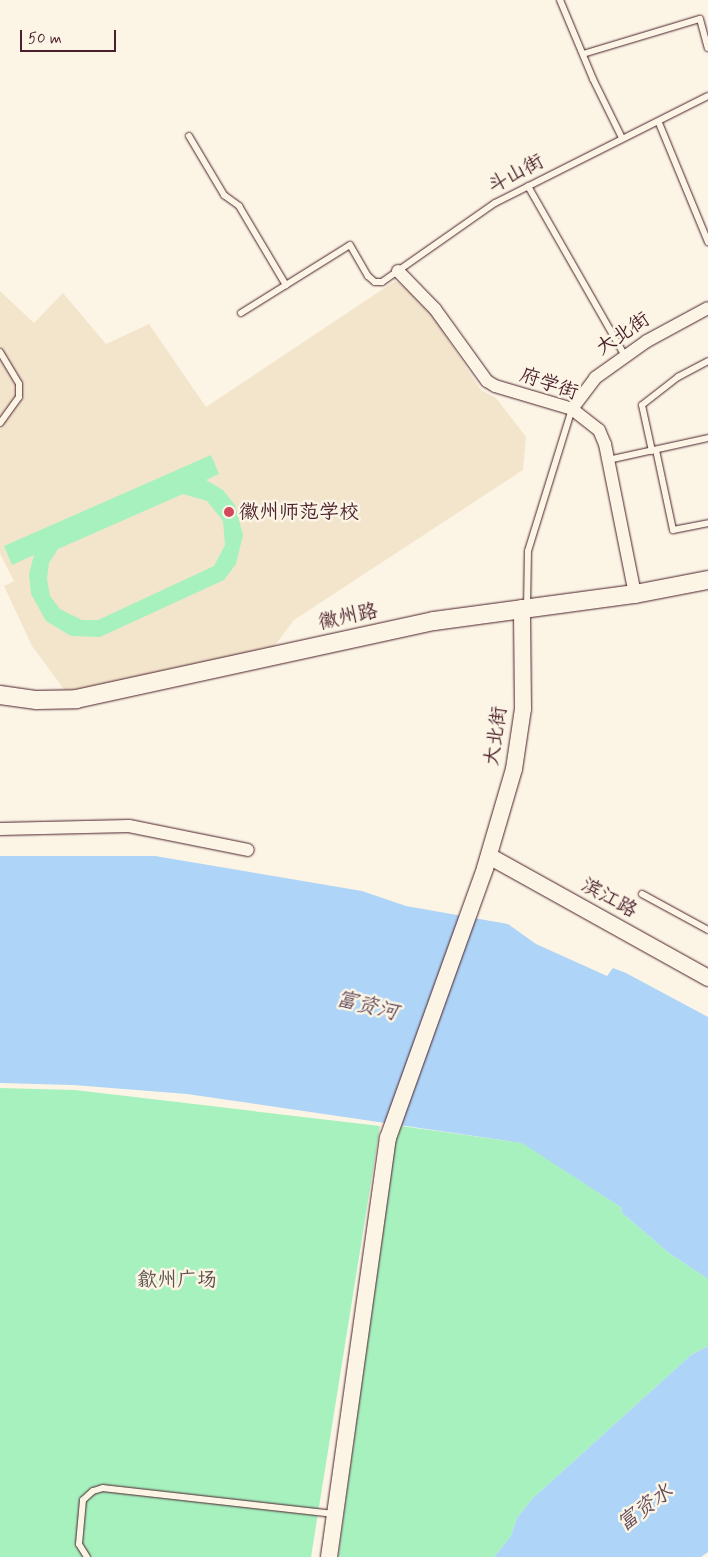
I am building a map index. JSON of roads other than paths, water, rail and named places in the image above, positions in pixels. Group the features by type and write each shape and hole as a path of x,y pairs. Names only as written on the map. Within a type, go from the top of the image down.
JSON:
{"main road":[{"name":"徽州路","path":"0,695 38,700 76,699 434,621 524,607 635,594 708,580"}],"street":[{"name":"府学街","path":"398,270 436,308 487,381 495,386 572,409 598,430 608,460 635,594"},
{"name":"大北街","path":"572,409 596,378 625,356 647,341 708,308"},
{"name":"大北街","path":"329,1557 388,1138 487,862 518,745 523,708 524,607"},
{"path":"0,829 129,826 248,850"},
{"name":"滨江路","path":"487,862 708,978"}],"lane":[{"path":"560,0 622,138"},
{"path":"583,54 700,19 706,31 708,48"},
{"name":"斗山街","path":"286,285 350,245 375,282 382,282 464,224 528,186 622,138 659,123 708,96"},
{"path":"659,123 708,242"},
{"path":"189,136 224,195 239,206 286,285 241,313"},
{"path":"528,186 625,356"},
{"path":"0,352 19,384 19,398 0,422"},
{"path":"708,361 678,377 642,405 673,530 708,523"},
{"path":"524,607 528,551 572,409"},
{"path":"608,460 708,438"},
{"path":"642,894 708,930"},
{"path":"88,1557 79,1544 83,1500 93,1491 103,1488 335,1514"}],"water":[{"name":"富资河","path":"0,856 155,856 362,891 406,906 508,924 536,944 607,976 613,968 626,973 708,1017 708,1279 669,1253 621,1212 622,1208 522,1143 187,1094 73,1085 0,1083"},
{"name":"富资水","path":"708,1346 708,1552 701,1557 494,1557 511,1536 517,1518 532,1499 691,1355"}],"place":[{"name":"徽州师范学校","path":"229,512"}],"park label":[{"name":"歙州广场","path":"177,1280"}]}
